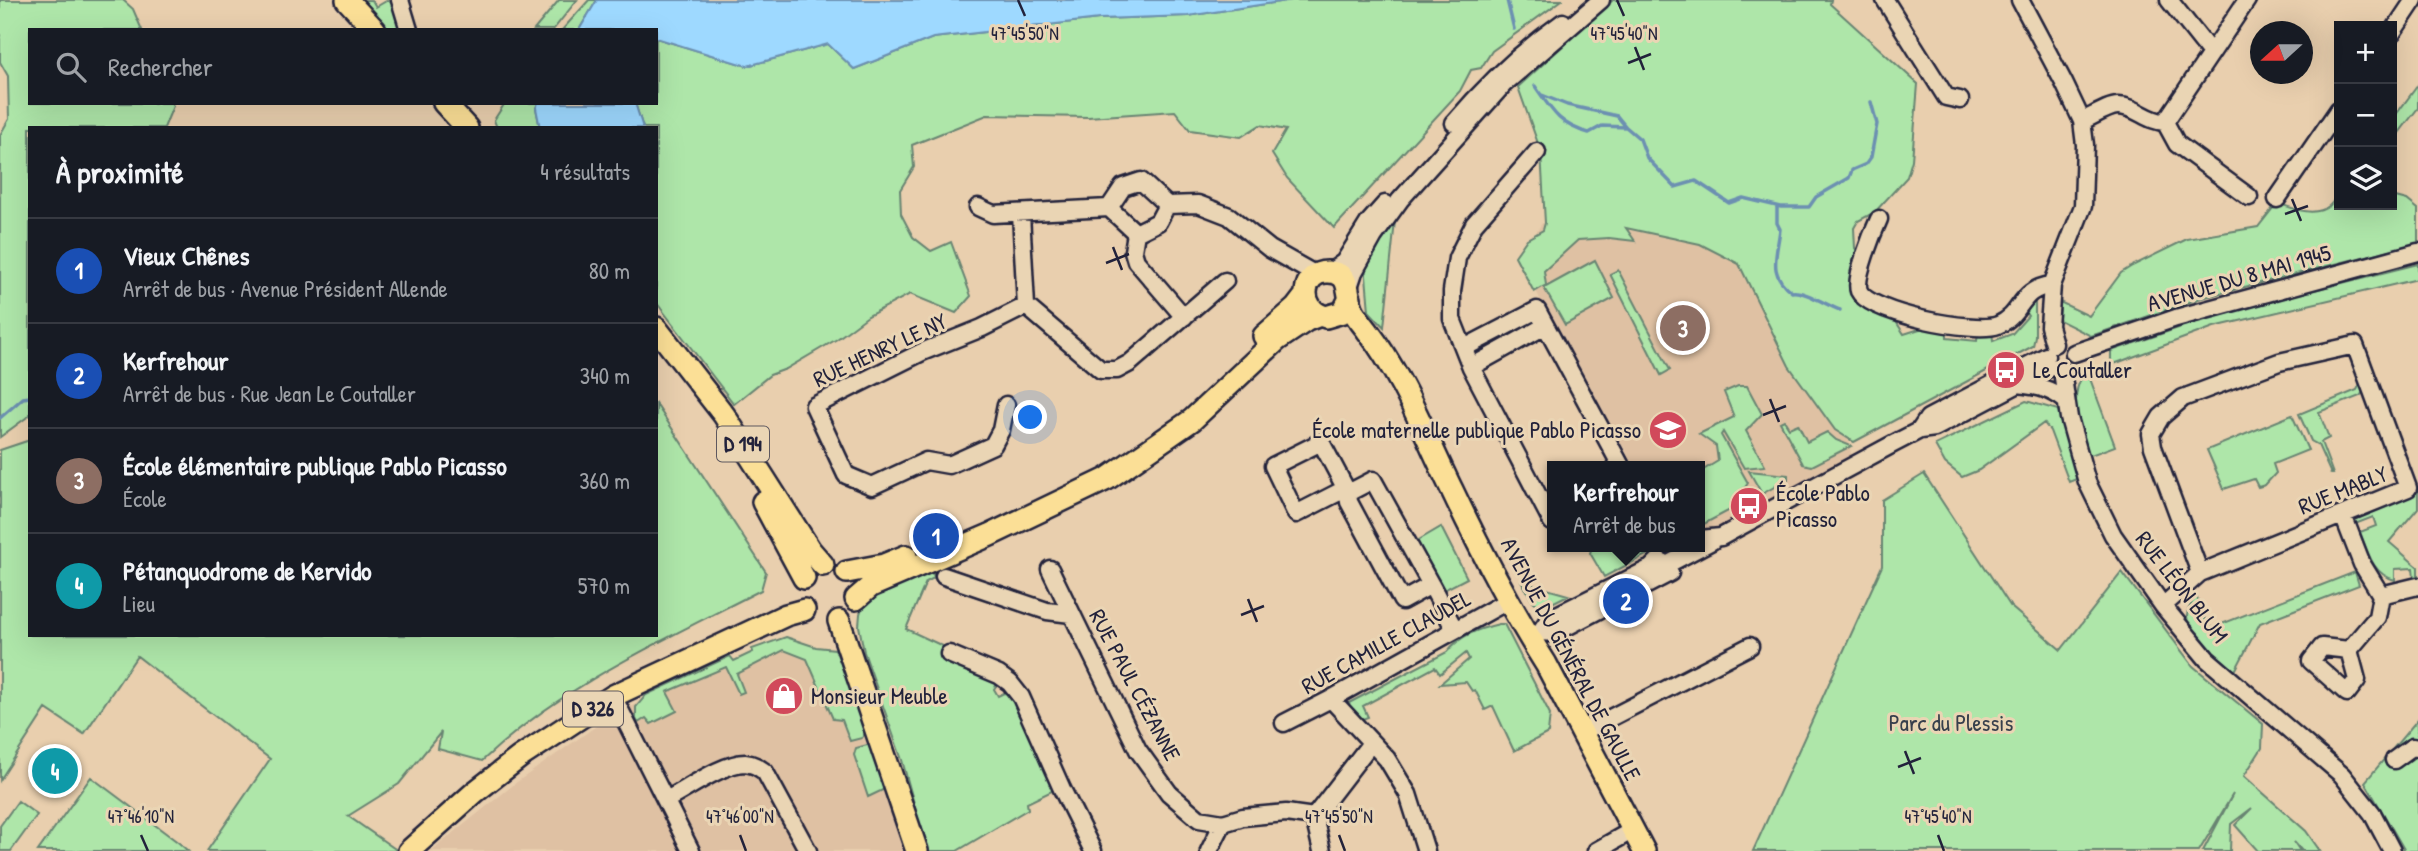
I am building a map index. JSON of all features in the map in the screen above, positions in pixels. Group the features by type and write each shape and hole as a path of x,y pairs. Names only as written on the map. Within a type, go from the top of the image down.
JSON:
{"main road":[{"path":"347,0 373,28"},
{"path":"446,105 465,126"},
{"path":"847,572 884,565 1042,498 1101,467 1216,385 1275,325 1296,308 1314,283 1342,277 1350,293 1343,312 1307,320 1277,340 1192,420 1107,480 990,535 871,586 856,599 849,614 839,621 827,623 814,619 804,610 799,599 799,589 811,571 823,565 837,565 855,582 856,599"},
{"path":"1314,283 1309,306 1327,316"},
{"name":"AVENUE DU GÉNÉRAL DE GAULLE","path":"1350,293 1351,307 1384,352 1409,397 1452,491 1509,600 1535,635 1546,664 1644,851"},
{"name":"AVENUE DU GÉNÉRAL DE GAULLE","path":"1327,316 1345,323 1380,363 1420,439 1452,491"},
{"name":"D 194","path":"658,330 724,415 810,550 823,565"},
{"name":"D 194","path":"658,343 728,441 778,526 804,578"},
{"name":"D 326","path":"409,851 475,792 520,757 613,696 786,615 804,610"},
{"path":"839,621 917,851"}],"street":[{"path":"400,0 408,28"},
{"path":"1109,208 1123,187 1140,181 1167,205 1198,204 1229,216 1314,283 1345,262 1369,222 1493,80 1539,38 1593,0"},
{"path":"1350,293 1354,272 1374,236 1400,200 1504,84 1601,0"},
{"path":"1885,0 1946,97 1960,100"},
{"name":"RUE LÉON BLUM","path":"2020,0 2082,121 2086,165 2083,206 2052,285 2049,326 2053,359 2087,482 2113,535 2162,606 2207,659 2342,775 2372,813 2392,851"},
{"path":"2169,0 2211,53"},
{"path":"2165,122 2247,0"},
{"path":"2397,26 2413,2"},
{"path":"2082,121 2117,106 2131,109 2157,122 2165,122"},
{"path":"2277,199 2334,115"},
{"path":"2165,122 2176,144 2249,197"},
{"path":"1537,152 1474,224 1457,258 1452,291 1452,319 1471,367 1547,512"},
{"path":"1136,233 1158,222 1167,205"},
{"path":"978,207 993,214 1109,208 1136,233"},
{"path":"1021,214 1026,306 1101,370 1116,370 1130,363 1225,281"},
{"path":"1879,219 1870,239 1858,284 1860,292 1871,301 1940,324 1982,328 1998,325 2011,316 2029,293 2038,287 2052,285"},
{"path":"1136,233 1133,251 1136,261 1184,317"},
{"name":"AVENUE DU 8 MAI 1945","path":"2074,353 2176,318 2418,252"},
{"name":"RUE HENRY LE NY","path":"1006,405 1001,430 993,445 949,465 926,461 872,486 846,475 814,406 922,352 982,328 1026,306"},
{"path":"1464,348 1537,310 1617,461"},
{"path":"1471,367 1545,326"},
{"path":"1705,544 1920,430 1935,428 2018,384 2053,359 2066,344 2074,353 2071,367 2053,359 1928,418 1920,430"},
{"name":"RUE MABLY","path":"2162,606 2200,573 2409,488 2355,345 2279,362 2183,398 2161,417 2151,434 2152,447 2200,573"},
{"path":"2018,384 2056,392 2066,401"},
{"path":"1431,585 1402,601 1349,502 1347,491 1321,442 1273,466 1296,514 1347,491 1373,480 1431,585 1455,630"},
{"path":"2343,515 2362,564 2381,595 2377,617 2349,650"},
{"path":"1535,635 1549,619 1676,556"},
{"path":"1535,635 1555,632 1630,592 1676,556"},
{"name":"RUE PAUL CÉZANNE","path":"1050,569 1138,750 1169,793 1199,819 1223,823"},
{"path":"944,576 1047,611 1072,614"},
{"path":"2381,595 2418,586"},
{"name":"RUE CAMILLE CLAUDEL","path":"1284,723 1509,600"},
{"path":"1581,733 1750,646"},
{"path":"949,654 999,675 1010,683 1021,697 1093,851"},
{"path":"613,696 666,800 686,849"},
{"path":"1331,699 1387,760 1408,794 1426,851"},
{"path":"1314,817 1371,743"},
{"path":"2394,760 2412,747 2418,748"},
{"path":"666,800 728,767 742,763 755,764 765,772 808,851"},
{"path":"1209,851 1223,823 1243,817 1286,813 1314,817"},
{"path":"1314,817 1322,851"},
{"path":"1596,851 1633,830"}],"shaded area":[{"path":"1542,223 1577,241 1621,230 1693,234 1744,260 1847,432 1853,465 1730,532 1705,534 1705,461 1631,461 1541,301 1523,264 1524,253"},
{"path":"786,642 832,653 907,851 431,851 517,782 602,722 653,695"}],"green space":[{"path":"0,0 123,0 133,9 141,28 28,28 28,105 173,106 165,126 28,126 28,416 0,437 0,135 9,119 8,76 0,62"},
{"path":"360,0 372,0 376,7 388,0 394,0 403,28 384,28"},
{"path":"559,0 577,0 555,28 536,28"},
{"path":"589,0 597,0 580,28 564,28"},
{"path":"1292,0 1562,0 1492,51 1481,68 1471,70 1460,91 1334,228 1287,178 1272,154 1286,130 1260,125 1241,137 1190,130 1175,111 1088,117 987,115 912,145 914,167 900,190 901,214 913,237 931,251 951,242 971,296 956,313 910,294 868,316 837,339 786,369 770,375 734,404 658,305 658,126 642,126 636,105 658,105 658,39 747,66 828,44 854,69 933,38 1099,19 1188,16"},
{"path":"1613,0 1831,0 1830,4 1918,84 1912,160 1907,177 1875,212 1858,221 1854,228 1855,248 1861,255 1854,284 1893,317 1904,334 1926,327 1947,328 1947,338 1977,341 1978,331 1992,330 1993,341 2012,334 2028,316 2022,308 2031,299 2035,300 2033,346 1854,442 1835,430 1789,366 1739,264 1700,244 1626,228 1635,241 1609,238 1578,240 1544,271 1546,285 1534,292 1515,256 1527,239 1543,230 1545,223 1541,152 1518,87"},
{"path":"2418,85 2418,108 2397,135 2397,113"},
{"path":"504,105 537,105 540,126 496,126 494,120"},
{"path":"2397,197 2407,200 2418,209 2418,243 2201,298 2091,336 2059,320 2060,302 2089,316 2121,273 2187,239 2258,227 2277,203 2310,212 2323,210 2334,199 2334,210 2397,210"},
{"path":"1395,221 1384,327 1369,311 1365,264"},
{"path":"1595,260 1614,298 1565,325 1544,288"},
{"path":"2418,264 2418,279 2214,327 2111,365 2111,351 2222,313"},
{"path":"1618,270 1670,370 1661,375 1610,274"},
{"path":"2089,376 2115,446 2088,456 2076,396 2082,377"},
{"path":"2361,382 2363,392 2360,396 2319,412 2329,438 2321,442 2331,474 2318,445 2311,441 2299,414 2357,390"},
{"path":"1738,386 1747,386 1762,414 1746,431 1765,466 1744,468 1723,432 1721,435 1748,483 1744,489 1747,501 1705,523 1705,469 1718,461 1716,446 1699,434 1734,417 1724,392"},
{"path":"2026,401 2058,410 2079,478 2069,482 2050,431 2044,423 1979,470 1962,477 1945,463 1935,445"},
{"path":"658,407 766,572 761,590 651,646 580,687 546,709 482,761 438,749 441,732 399,784 348,816 398,851 207,851 270,759 137,656 84,734 46,709 0,780 0,450 28,441 28,637 658,637"},
{"path":"2292,415 2308,450 2273,464 2276,473 2265,485 2258,487 2254,479 2224,489 2207,450"},
{"path":"1784,420 1789,428 1798,424 1807,442 1827,432 1836,440 1851,446 1812,466 1803,464 1780,422"},
{"path":"1749,471 1788,475 1788,479 1762,494"},
{"name":"Parc du Plessis","path":"1924,474 2011,607 2061,650 2122,572 2193,666 2263,724 2262,748 2244,776 2306,831 2320,851 2302,851 2294,842 2300,851 2258,851 2235,825 2252,808 2231,824 2230,851 2203,851 2233,794 2199,851 1753,851 1882,566 1882,500"},
{"path":"2418,487 2418,508 2389,542 2418,567 2418,576 2414,578 2413,568 2395,569 2395,580 2381,573 2376,567 2360,532 2376,526 2373,517 2355,524 2355,519 2417,492"},
{"path":"1441,527 1467,578 1444,590 1417,541"},
{"path":"1590,552 1650,552 1604,577"},
{"path":"932,569 934,578 926,582 906,629 947,648 999,681 994,689 998,696 1004,693 1013,694 1054,790 1027,803 1028,809 957,851 927,851 902,760 864,652 859,626 863,604 870,595"},
{"path":"2355,572 2359,585 2260,623 2235,671 2198,640 2188,624 2188,611 2196,595 2209,629"},
{"path":"1522,582 1568,595 1539,606 1532,600"},
{"path":"1504,624 1550,714 1548,733 1514,751 1493,706 1485,710 1475,690 1472,691 1466,682 1440,684 1469,659 1466,653 1440,674 1435,667 1363,706 1368,717 1360,720 1354,717 1347,704 1447,652 1470,633"},
{"path":"786,637 816,647 835,649 867,730 862,738 850,741 842,720 833,719 807,659 784,650 737,674 744,692 739,694 726,667 667,692 677,711 651,724 646,718 638,723 636,707 646,695 730,656 734,661 753,652 752,649"},
{"path":"2418,719 2418,745 2388,763 2390,767 2413,755 2418,756 2418,851 2405,851 2365,782"},
{"path":"871,744 887,788 868,797 854,755 856,748"},
{"path":"91,777 179,843 188,851 38,851"},
{"path":"18,801 37,815 11,851 0,851 0,826"}],"water":[{"path":"597,0 1292,0 1188,16 1099,19 933,38 854,69 828,44 747,66 658,39 658,28 580,28"},
{"path":"537,105 636,105 642,126 540,126"}],"waterway":[{"path":"1507,0 1514,29"},
{"path":"1535,86 1557,116 1570,126 1589,133 1602,126 1626,127 1640,139 1647,158 1675,187 1696,181 1729,203 1743,198 1781,207 1809,207 1816,197 1849,178 1852,170 1866,164 1871,157 1877,124 1871,102"},
{"path":"1542,95 1567,105 1617,116 1626,127"},
{"path":"1777,206 1777,223 1780,229 1776,271 1779,278 1792,292 1809,296 1840,310"},
{"path":"0,418 23,398 28,397"}],"place":[{"name":"École élémentaire publique Pablo Picasso","path":"1683,328"},
{"name":"Le Coutaller","path":"2006,370"},
{"name":"École maternelle publique Pablo Picasso","path":"1668,430"},
{"name":"École Pablo Picasso","path":"1749,506"},
{"name":"Vieux Chênes","path":"936,536"},
{"name":"Kerfrehour","path":"1626,601"},
{"name":"Monsieur Meuble","path":"784,696"},
{"name":"Pétanquodrome de Kervido","path":"55,771"}]}
